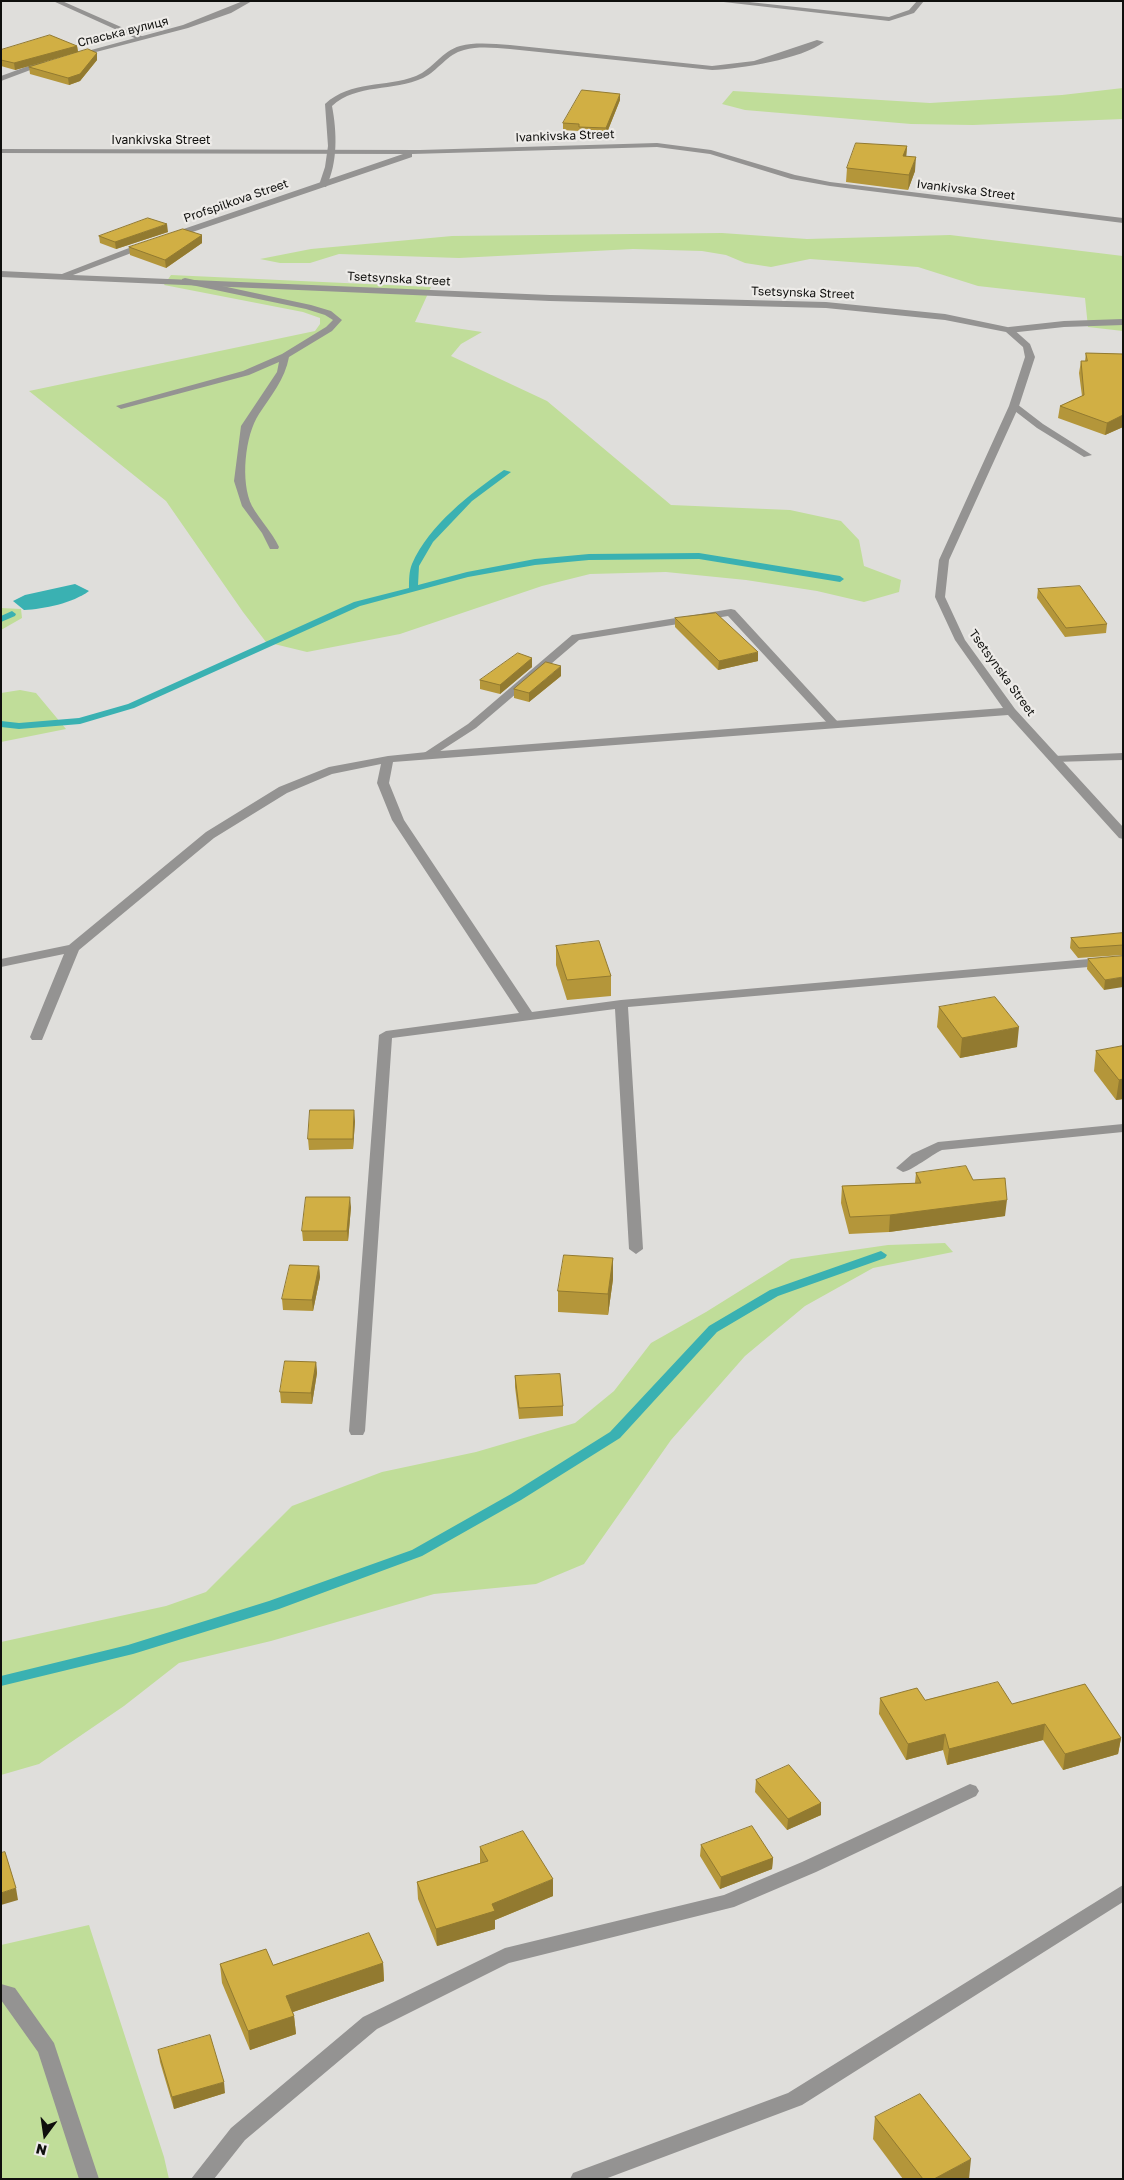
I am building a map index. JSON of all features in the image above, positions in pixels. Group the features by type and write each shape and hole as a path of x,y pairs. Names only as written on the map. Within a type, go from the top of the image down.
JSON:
{"street":[{"path":"56,1 142,38"},
{"name":"Спаська вулиця","path":"61,59 177,30 234,9 249,1"},
{"path":"718,1 889,19 904,15 918,7 921,1"},
{"path":"323,185 330,171 329,152 332,124 328,106 334,98 356,90 418,78 456,50 482,46 510,47 702,67 734,68 776,59 820,42"},
{"path":"1,78 52,61"},
{"name":"Ivankivska Street","path":"1,151 420,152 657,145 687,147 712,152 794,177 830,184 1123,222"},
{"name":"Profspilkova Street","path":"60,276 102,259 420,152"},
{"name":"Tsetsynska Street","path":"1,274 550,298 826,305 945,316 1009,330 1027,346 1030,357 1014,406 944,560 940,597 960,640 1011,710 1123,834"},
{"path":"121,406 246,373 285,356 329,329 338,320 328,313 308,307 182,281"},
{"path":"1009,330 1090,322 1123,322"},
{"path":"274,547 267,532 247,506 239,481 246,426 282,372 285,356"},
{"path":"1014,406 1040,426 1087,455"},
{"path":"427,755 472,726 576,637 731,612 834,724"},
{"path":"1,962 72,948 210,835 283,790 329,771 388,759 427,755 1011,710"},
{"path":"1054,759 1123,756"},
{"path":"388,759 384,783 398,820 527,1015"},
{"path":"36,1037 72,948"},
{"path":"357,1432 386,1036 527,1015 621,1004 1123,960"},
{"path":"621,1004 636,1249"},
{"path":"903,1168 917,1157 938,1146 974,1140 1123,1128"},
{"path":"202,2179 238,2134 370,2022 505,1956 728,1902 808,1867 970,1791"},
{"path":"580,2179 795,2099 1123,1892"},
{"path":"1,1992 8,1994 47,2050 89,2179"}],"green space":[{"path":"1123,88 1123,119 973,125 911,124 745,110 722,104 733,91 930,103 1062,95"},
{"path":"722,233 807,239 950,235 1123,256 1123,331 1088,327 1085,298 978,286 918,267 810,259 771,267 745,263 726,255 702,251 633,249 459,258 339,254 310,263 280,263 260,259 311,249 452,236"},
{"path":"171,275 431,287 415,322 482,332 461,344 451,356 547,401 671,505 790,510 841,521 859,540 864,566 901,580 899,592 864,602 817,591 746,580 666,572 590,574 542,586 400,634 307,652 266,642 166,501 29,391 315,331 320,324 320,318 303,312 164,285"},
{"path":"1,608 21,609 22,618 1,630"},
{"path":"20,690 36,693 66,729 1,742 1,693"},
{"path":"945,1243 953,1252 873,1268 805,1306 745,1356 671,1440 584,1564 536,1584 434,1594 271,1641 179,1663 124,1706 39,1764 1,1775 1,1642 166,1606 206,1592 292,1506 382,1472 476,1452 575,1423 614,1391 651,1343 706,1312 791,1259 888,1245"},
{"path":"89,1925 164,2157 169,2179 1,2179 1,1945"}],"water":[{"path":"75,584 89,591 75,599 58,605 24,610 13,601 25,595"}],"building":[{"path":"50,35 77,46 14,63 1,60 1,50"},
{"path":"88,49 97,53 80,74 68,78 29,67"},
{"path":"582,90 620,94 606,128 579,127 579,124 563,123"},
{"path":"856,143 907,146 903,156 916,157 909,175 847,168"},
{"path":"148,218 167,224 115,242 99,236"},
{"path":"183,229 202,235 165,260 129,247"},
{"path":"1086,353 1123,354 1123,415 1107,423 1060,406 1084,395 1081,361 1087,361"},
{"path":"1080,586 1107,624 1066,628 1038,589"},
{"path":"716,613 758,652 719,661 675,618"},
{"path":"518,653 532,658 500,685 480,680"},
{"path":"546,662 561,666 529,693 514,689"},
{"path":"1123,933 1123,945 1079,948 1071,938"},
{"path":"599,941 611,976 567,980 556,946"},
{"path":"1123,956 1123,977 1105,980 1088,959"},
{"path":"995,997 1019,1027 962,1038 939,1007"},
{"path":"1123,1046 1123,1079 1119,1080 1096,1051"},
{"path":"310,1110 354,1110 353,1139 308,1139"},
{"path":"966,1166 973,1180 1005,1178 1007,1200 890,1215 850,1217 842,1186 921,1183 916,1173"},
{"path":"306,1197 350,1197 347,1231 302,1231"},
{"path":"564,1255 613,1258 608,1294 558,1291"},
{"path":"290,1265 319,1266 312,1300 282,1299"},
{"path":"285,1361 316,1362 311,1393 280,1392"},
{"path":"560,1374 563,1406 519,1408 515,1376"},
{"path":"998,1682 1012,1704 1085,1684 1121,1738 1065,1754 1045,1724 949,1749 945,1734 908,1744 880,1698 917,1688 925,1700"},
{"path":"789,1765 821,1803 788,1819 756,1780"},
{"path":"752,1826 773,1858 721,1877 701,1845"},
{"path":"523,1831 553,1879 492,1904 495,1911 436,1929 417,1882 488,1861 480,1847"},
{"path":"5,1852 16,1888 1,1893 1,1853"},
{"path":"369,1933 383,1963 286,1996 294,2016 248,2031 220,1964 266,1949 273,1965"},
{"path":"210,2035 224,2082 172,2097 158,2050"},
{"path":"920,2094 971,2159 934,2179 923,2179 875,2117"}],"waterway":[{"path":"413,589 415,566 430,541 469,499 507,472"},
{"path":"1,724 19,726 80,721 131,706 357,604 467,575 535,562 589,557 699,556 840,579"},
{"path":"1,619 12,614"},
{"path":"1,1681 128,1650 274,1605 417,1553 516,1497 615,1435 713,1329 774,1293 881,1255"}]}
